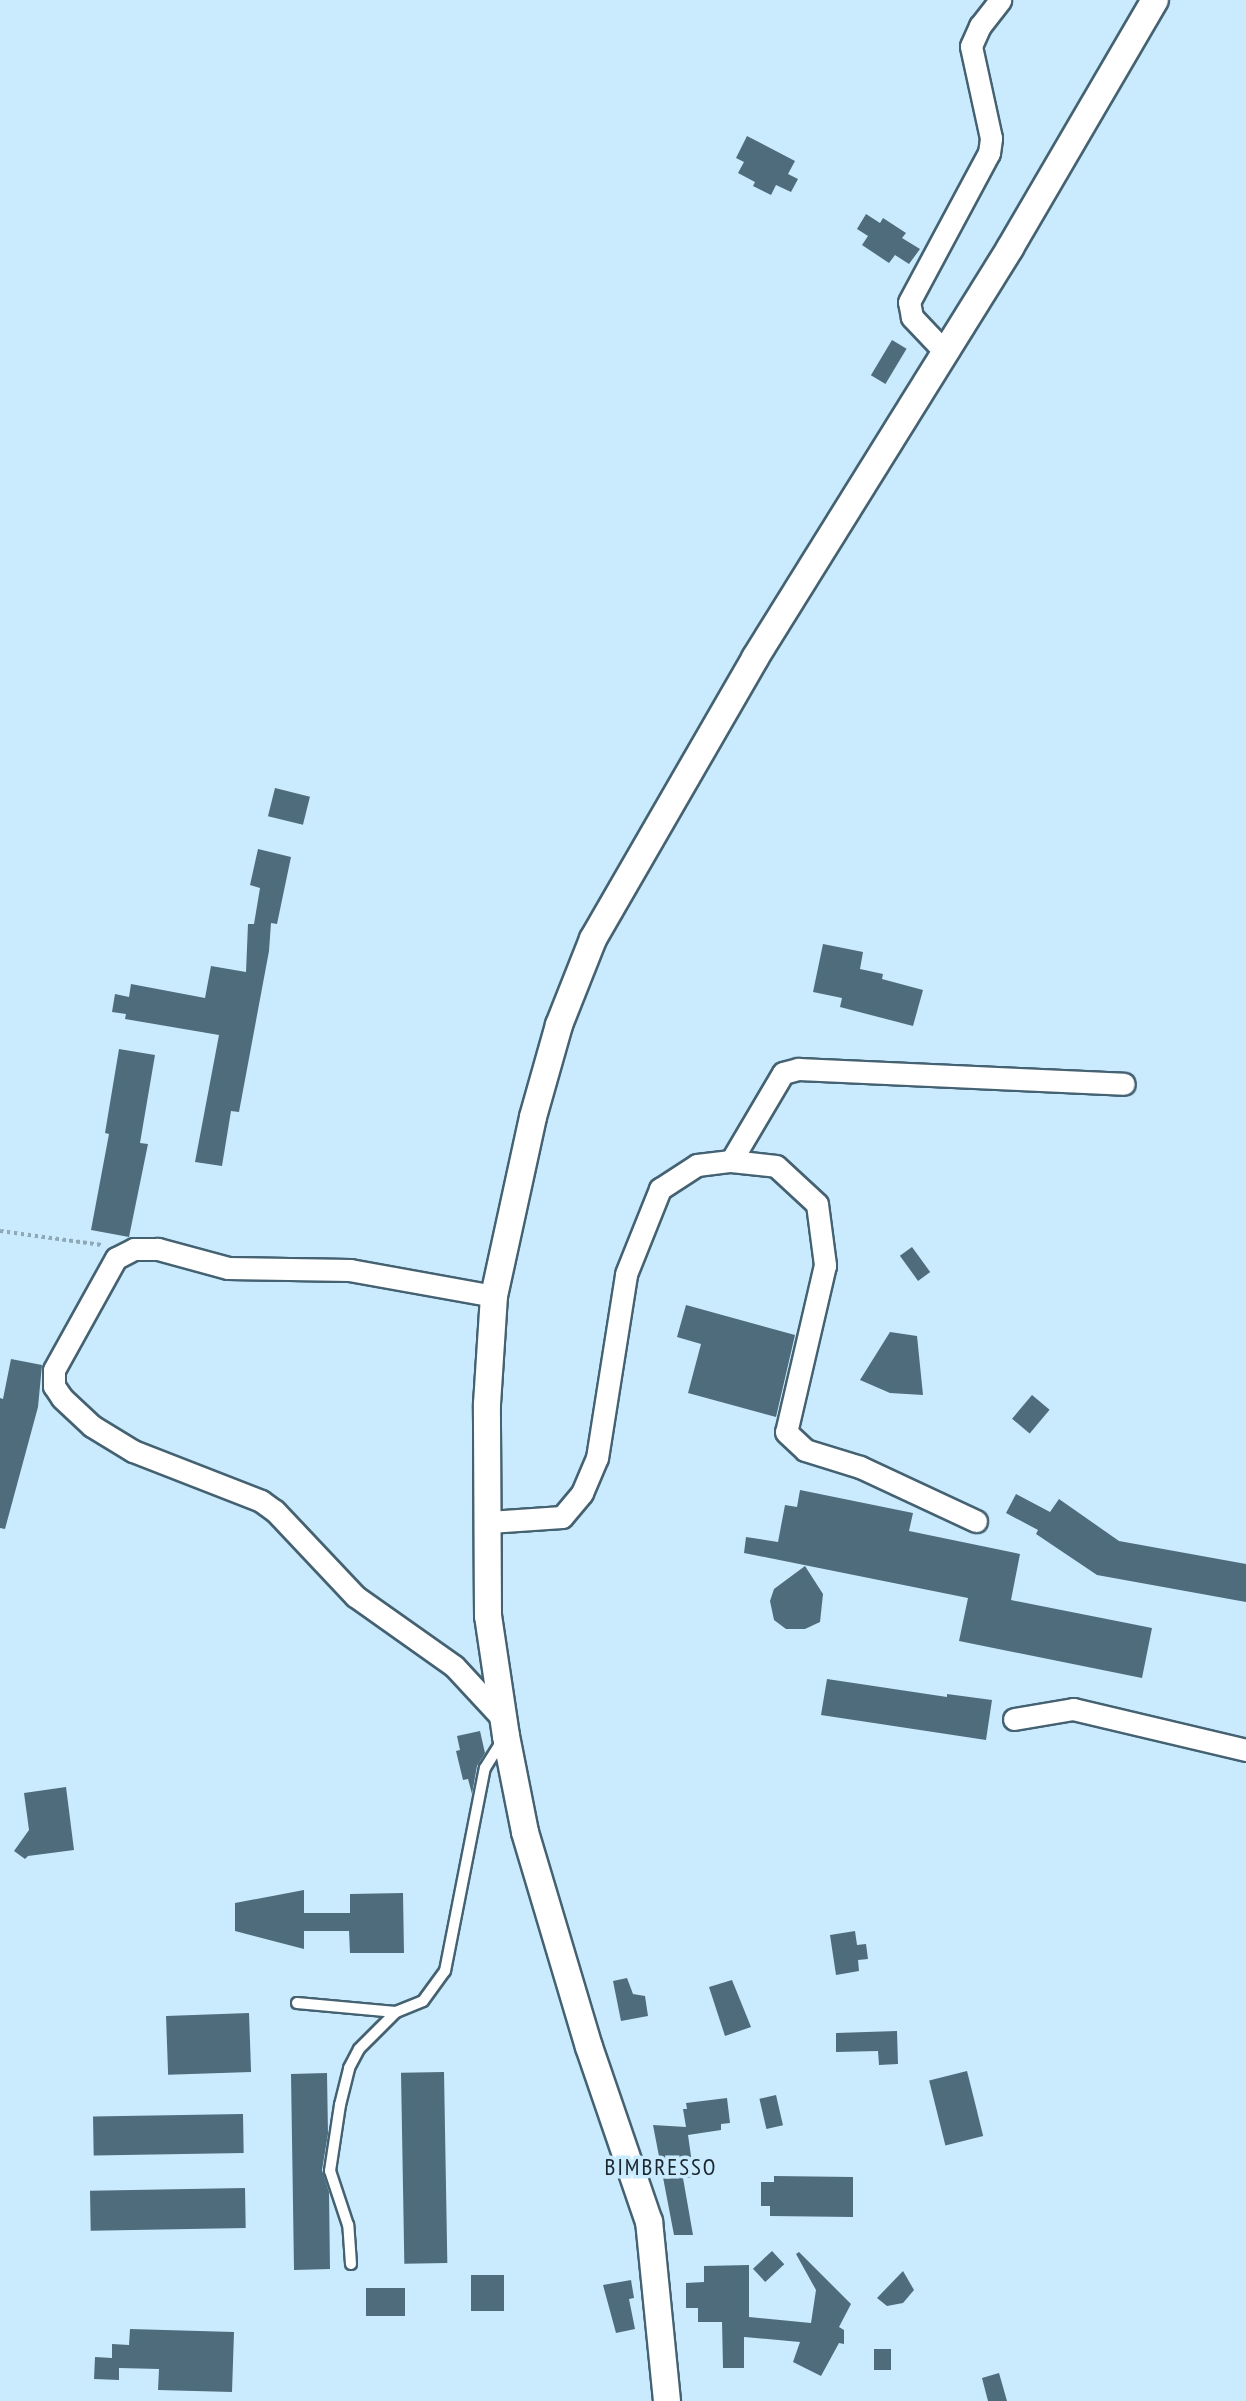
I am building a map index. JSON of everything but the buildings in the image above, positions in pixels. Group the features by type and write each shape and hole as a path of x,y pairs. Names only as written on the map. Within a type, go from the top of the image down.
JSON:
{"street":[{"path":"946,353 912,317 909,302 916,284 989,153 991,138 971,46 980,26 1000,0"},
{"path":"667,2401 649,2222 589,2046 526,1832 505,1728 488,1616 487,1404 494,1296 533,1117 559,1025 593,939 755,658 946,353 1155,0"},
{"path":"731,1161 783,1073 798,1069 1124,1084"},
{"path":"489,1522 562,1517 582,1493 597,1458 626,1274 660,1188 697,1165 731,1161 776,1166 817,1204 825,1265 786,1432 804,1450 860,1468 976,1521"},
{"path":"494,1296 350,1270 228,1268 158,1249 134,1249 116,1258 54,1370 54,1386 62,1398 92,1426 133,1451 268,1506 355,1596 454,1666 505,1728"},
{"path":"1014,1719 1073,1709 1246,1750"}],"lane":[{"path":"351,2264 348,2225 330,2171 340,2105 349,2068 359,2049 396,2012 423,2001 445,1971 485,1768 505,1728"},
{"path":"297,2003 396,2012"}],"path":[{"path":"0,1231 134,1249"}],"district":[{"name":"BIMBRESSO","path":"661,2167"}]}
